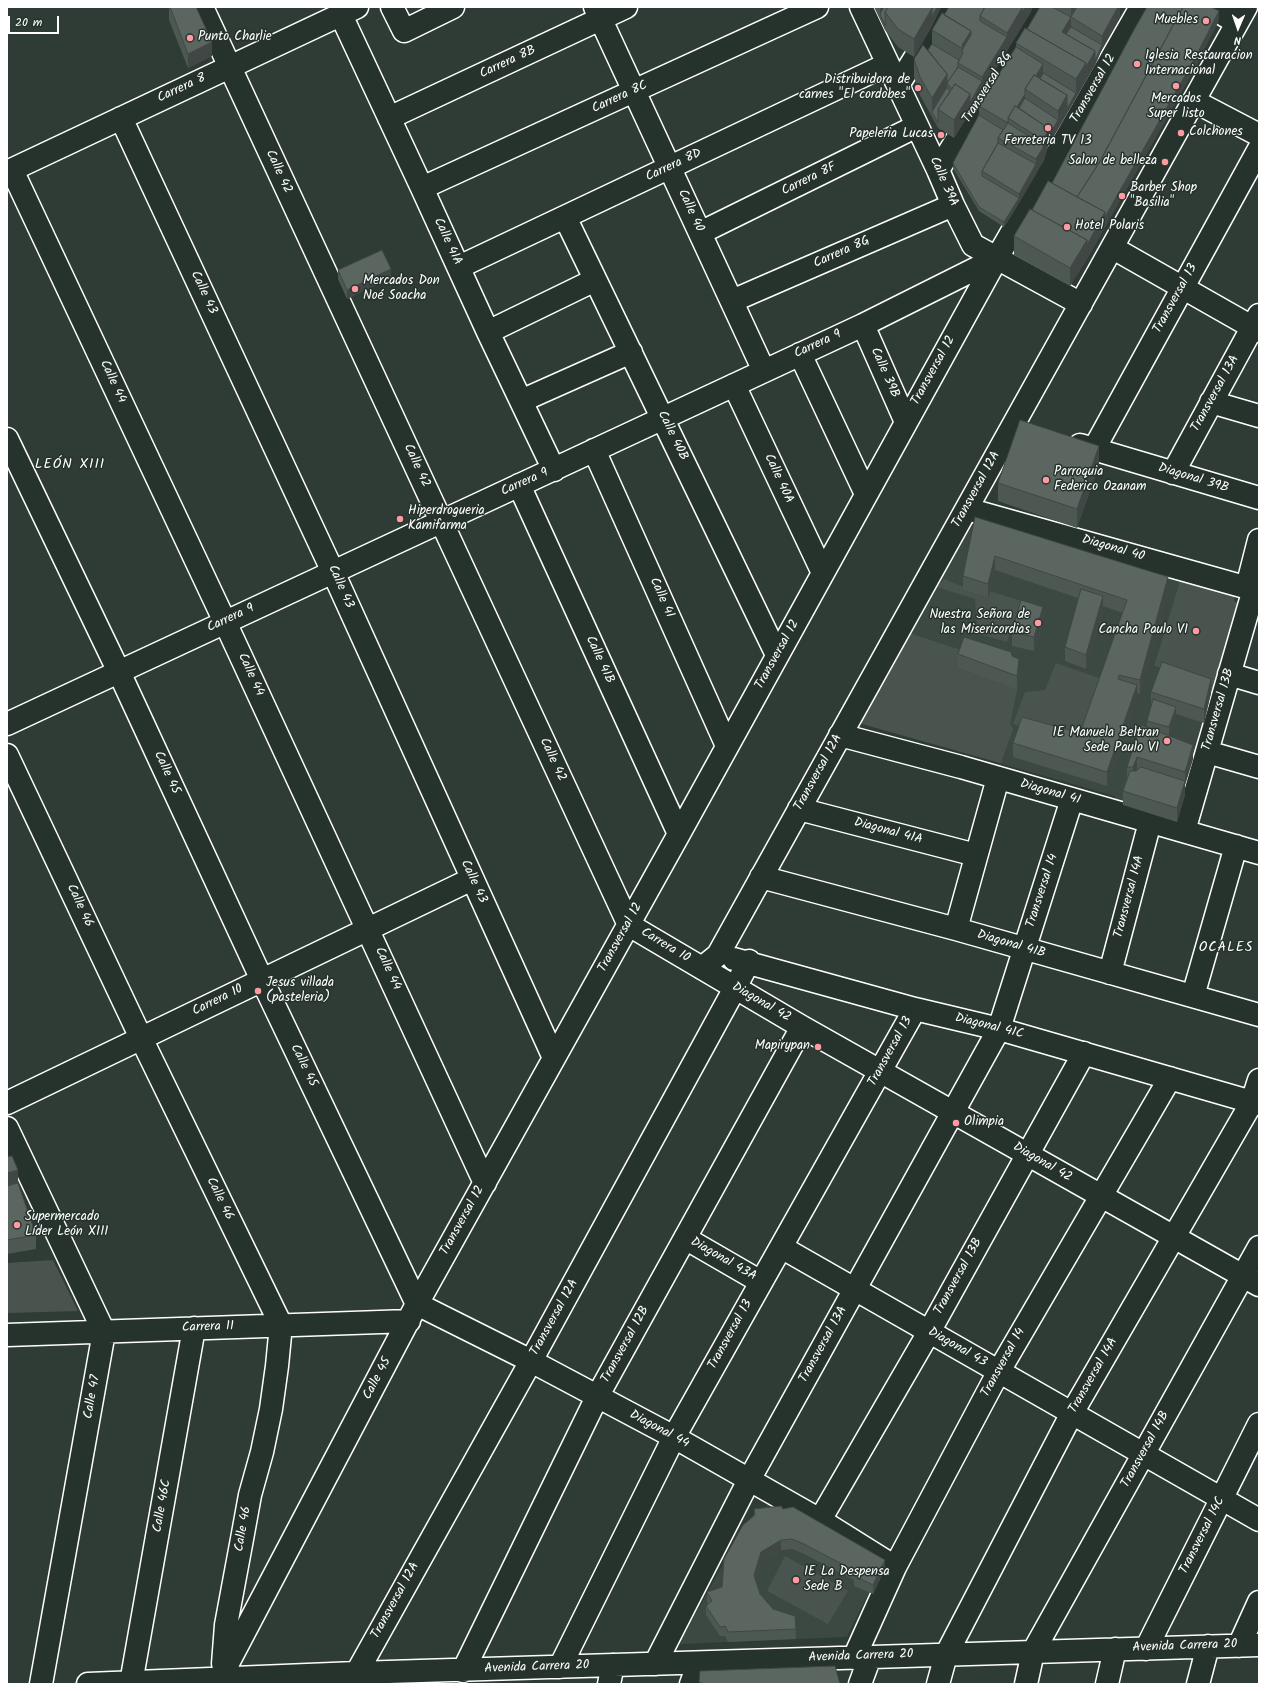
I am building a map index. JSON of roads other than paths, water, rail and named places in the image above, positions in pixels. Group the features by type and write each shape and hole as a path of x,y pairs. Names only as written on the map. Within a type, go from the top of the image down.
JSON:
{"street":[{"name":"Calle 42","path":"202,7 629,925"},
{"path":"392,7 404,31 453,7"},
{"name":"Carrera 8B","path":"389,118 598,13 626,7"},
{"name":"Carrera 8C","path":"422,188 817,7"},
{"name":"Calle 39A","path":"861,7 973,245 1081,304"},
{"path":"898,85 947,7"},
{"name":"Transversal 8G","path":"938,170 1039,7"},
{"name":"Transversal 12","path":"413,1312 629,925 997,258 1141,7"},
{"path":"1211,7 1242,15"},
{"name":"Carrera 8","path":"9,171 349,11"},
{"name":"Calle 41A","path":"349,11 389,118 554,470"},
{"name":"Calle 40","path":"598,13 764,371"},
{"name":"Transversal 12A","path":"710,962 761,877 1242,15"},
{"name":"Carrera 8D","path":"459,267 888,64"},
{"path":"1194,101 1259,135"},
{"name":"Calle 43","path":"121,118 333,572 554,1058"},
{"name":"Carrera 8F","path":"700,233 917,126"},
{"name":"Transversal 13","path":"1094,449 1259,149"},
{"name":"Calle 44","path":"9,171 225,622 369,929 485,1183"},
{"name":"Carrera 8G","path":"732,301 953,205"},
{"name":"Calle 40B","path":"565,217 777,655"},
{"path":"1113,248 1183,287 1257,325"},
{"name":"Carrera 9","path":"7,724 441,521 554,470 863,324 997,258"},
{"path":"488,332 596,280"},
{"name":"Calle 39B","path":"863,324 906,422"},
{"name":"Transversal 13A","path":"1173,473 1211,402 1257,325"},
{"path":"521,400 631,352"},
{"path":"800,354 866,494"},
{"name":"Calle 40A","path":"734,385 822,573"},
{"path":"1211,402 1259,416"},
{"path":"1012,427 1034,433"},
{"name":"Calle 45","path":"7,439 119,672 262,980 413,1312 220,1678"},
{"name":"Diagonal 39B","path":"1064,441 1259,498"},
{"name":"Calle 41","path":"594,450 727,746"},
{"name":"Calle 41B","path":"519,485 679,834"},
{"name":"Diagonal 40","path":"967,509 1253,589"},
{"name":"Transversal 13B","path":"1184,831 1253,589 1259,540"},
{"path":"1229,674 1259,683"},
{"name":"Diagonal 41","path":"840,735 998,778 1259,853"},
{"path":"1207,752 1259,767"},
{"name":"Calle 46","path":"7,755 141,1038 280,1325 277,1366 271,1409 262,1452 250,1495 223,1647 220,1678"},
{"path":"956,929 998,778"},
{"name":"Transversal 14","path":"999,1029 1072,799"},
{"name":"Diagonal 41A","path":"799,809 976,855"},
{"name":"Transversal 14A","path":"1110,973 1150,822"},
{"path":"1193,996 1236,846"},
{"name":"Diagonal 41B","path":"761,877 956,929 1259,1015"},
{"name":"Carrera 10","path":"7,1103 472,879"},
{"name":"Carrera 10","path":"629,925 710,962"},
{"name":"Diagonal 41C","path":"710,962 748,962 915,1009 999,1029 1256,1103"},
{"name":"Diagonal 42","path":"710,962 735,988 1251,1281"},
{"name":"Transversal 12A","path":"353,1678 531,1361 748,962"},
{"name":"Transversal 13","path":"560,1667 674,1437 915,1009"},
{"name":"Transversal 12B","path":"463,1670 597,1397 802,1027"},
{"name":"Transversal 13A","path":"655,1664 749,1480 999,1029"},
{"name":"Transversal 13B","path":"820,1520 929,1332 1084,1053"},
{"name":"Transversal 14","path":"860,1684 862,1657 895,1567 999,1371 1170,1078"},
{"name":"Transversal 14A","path":"938,1684 946,1655 1072,1413 1173,1238 1256,1103 1259,1080"},
{"path":"7,1128 104,1332"},
{"name":"Diagonal 43A","path":"686,1238 761,1282"},
{"name":"Diagonal 43","path":"781,1247 1259,1520"},
{"name":"Transversal 14B","path":"1026,1684 1033,1652 1144,1454 1251,1281 1259,1247"},
{"name":"Carrera 11","path":"7,1336 280,1325 413,1312"},
{"name":"Diagonal 44","path":"413,1312 531,1361 674,1437 820,1520 895,1567"},
{"name":"Calle 46C","path":"131,1683 194,1328"},
{"name":"Calle 47","path":"42,1684 104,1332"},
{"name":"Transversal 14C","path":"1146,1648 1259,1424"},
{"path":"1249,1645 1259,1602"},
{"name":"Avenida Carrera 20","path":"88,1684 220,1678 353,1678 463,1670 525,1676 560,1667 611,1675 655,1664 1249,1645"},
{"path":"1198,1684 1208,1646"},
{"path":"1107,1684 1115,1649"},
{"path":"691,1684 699,1663"},
{"name":"Avenida Carrera 20","path":"434,1684 463,1670"}],"place":[{"name":"Muebles","path":"1206,21"},
{"name":"Punto Charlie","path":"190,38"},
{"name":"Iglesia Restauracion Internacional","path":"1137,64"},
{"name":"Mercados Super listo","path":"1176,86"},
{"name":"Distribuidora de carnes \"El cordobes\"","path":"918,88"},
{"name":"Ferreteria TV 13","path":"1048,128"},
{"name":"Colchones","path":"1181,133"},
{"name":"Papeleria Lucas","path":"941,135"},
{"name":"Salon de belleza","path":"1165,162"},
{"name":"Barber Shop \"Basilia\"","path":"1122,196"},
{"name":"Hotel Polaris","path":"1067,227"},
{"name":"Mercados Don Noé Soacha","path":"355,289"},
{"name":"Parroquia Federico Ozanam","path":"1046,480"},
{"name":"Hiperdrogueria Kamifarma","path":"400,519"},
{"name":"Nuestra Señora de las Misericordias","path":"1038,623"},
{"name":"Cancha Paulo VI","path":"1196,631"},
{"name":"IE Manuela Beltran Sede Paulo VI","path":"1167,741"},
{"name":"Jesus villada (pasteleria)","path":"258,991"},
{"name":"Mapirypan","path":"818,1047"},
{"name":"Olimpia","path":"956,1123"},
{"name":"Supermercado Líder León XIII","path":"17,1225"},
{"name":"IE La Despensa Sede B","path":"796,1580"}],"district":[{"name":"LEÓN XIII","path":"70,466"},
{"name":"OCALES","path":"1226,949"}]}
